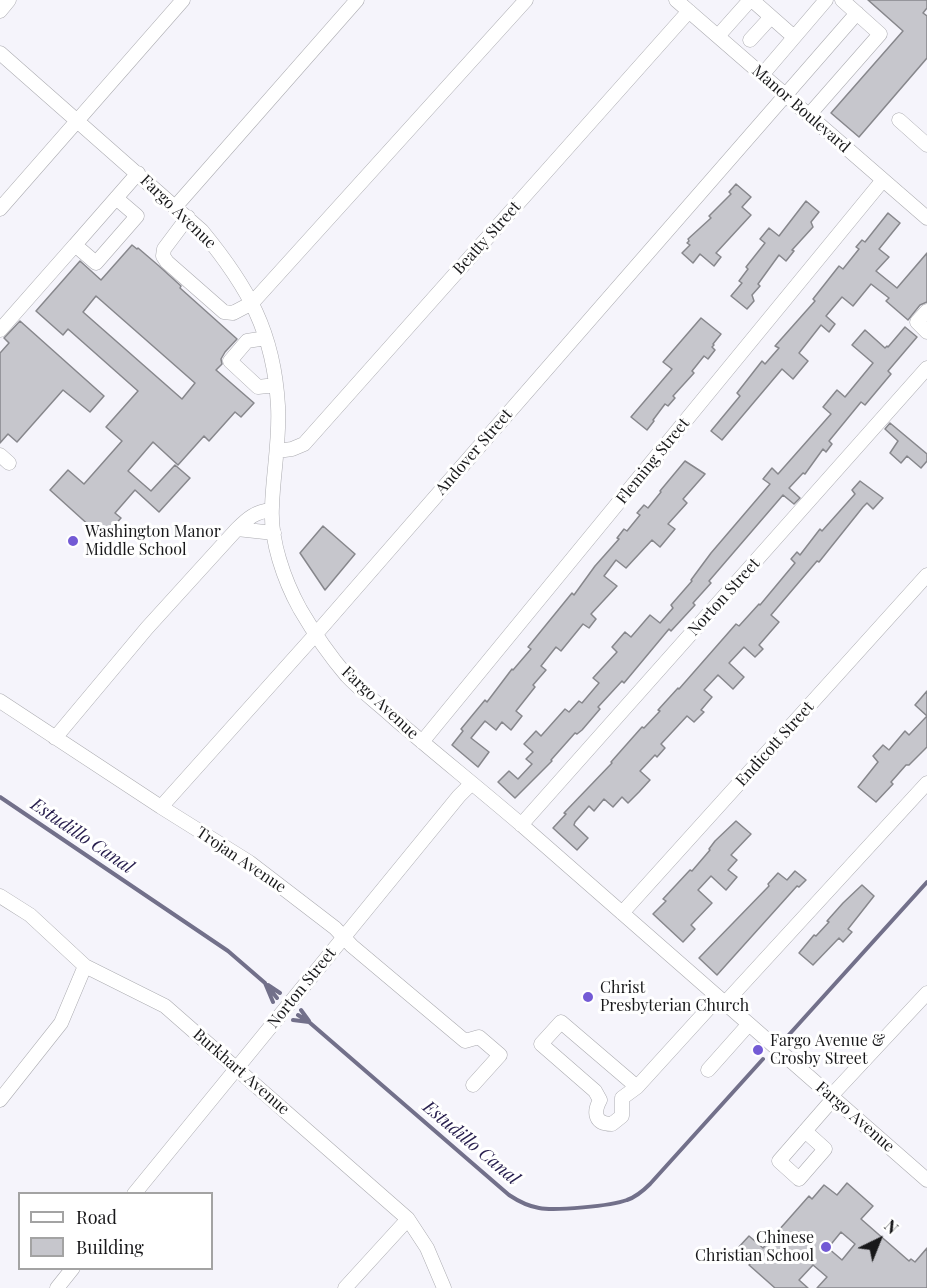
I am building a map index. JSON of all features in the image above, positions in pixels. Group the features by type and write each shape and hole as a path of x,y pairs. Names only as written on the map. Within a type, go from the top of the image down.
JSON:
{"street":[{"path":"0,10 9,0"},
{"path":"0,209 183,0"},
{"path":"176,206 357,0"},
{"path":"188,217 164,249 163,255 167,262 225,312 233,313 252,303 526,0"},
{"name":"Manor Boulevard","path":"676,0 927,218"},
{"path":"718,36 751,0 795,37"},
{"path":"762,75 826,0"},
{"path":"808,115 880,34 842,0"},
{"name":"Beatty Street","path":"277,451 292,449 303,444 688,11"},
{"name":"Andover Street","path":"160,807 315,635 857,13"},
{"path":"750,40 771,17"},
{"name":"Fargo Avenue","path":"0,52 188,217 220,252 252,303 266,338 275,372 278,409 277,451 271,510 274,533 284,570 298,604 315,635 349,677 927,1180"},
{"path":"899,120 927,145"},
{"path":"0,330 138,173"},
{"name":"Fleming Street","path":"422,742 883,180"},
{"path":"75,245 96,263 103,255 137,216 116,198"},
{"path":"927,311 917,322 927,332"},
{"path":"266,338 247,341 230,361 258,387 276,385"},
{"name":"Norton Street","path":"521,825 927,368"},
{"path":"55,738 147,628 237,529 258,512 271,510"},
{"path":"237,529 274,533"},
{"name":"Endicott Street","path":"622,914 927,575"},
{"name":"Trojan Avenue","path":"0,701 160,807 249,862 344,936 352,946 465,1041 479,1037 500,1055 473,1085"},
{"path":"622,1098 637,1087 721,1001 927,783"},
{"name":"Norton Street","path":"136,1192 471,784"},
{"name":"Burkhart Avenue","path":"0,896 30,915 85,966 165,1006 237,1068 408,1220 427,1248 444,1288"},
{"path":"0,1100 61,1023 85,966"},
{"path":"804,1131 825,1149 799,1179 779,1161 804,1131 833,1097 927,993"},
{"path":"622,1098 622,1116 616,1122 608,1124 601,1121 596,1109 600,1100 595,1091 541,1044 561,1022 637,1087"},
{"path":"708,1070 748,1024"},
{"path":"595,1091 622,1098"},
{"path":"345,1288 408,1220"},
{"path":"57,1288 72,1270"}],"building":[{"path":"868,0 927,0 927,8 923,13 927,16 927,58 859,137 831,113 903,31"},
{"path":"736,184 751,197 742,207 751,215 716,253 721,257 714,266 700,254 693,263 682,253 690,245 687,243 688,239 711,218 709,216 731,194 729,192"},
{"path":"806,201 819,212 811,222 813,227 792,250 794,251 786,261 779,255 758,284 760,286 752,295 754,301 747,309 731,296 742,283 739,281 748,269 746,267 765,243 760,239 769,228 779,236"},
{"path":"888,213 900,223 879,249 889,257 876,271 897,288 927,253 927,302 920,305 908,320 886,301 889,298 871,284 853,306 842,297 826,316 835,324 829,332 821,325 799,353 808,361 793,379 782,369 722,440 711,431 740,396 737,393 762,361 765,364 779,348 775,346 815,301 813,299 839,266 843,269 859,249 856,247 862,240 865,242"},
{"path":"132,245 138,248 237,339 225,352 221,359 222,364 216,370 254,403 241,417 235,412 209,441 204,436 178,465 153,442 128,471 151,491 175,465 190,478 159,512 135,490 115,513 121,518 103,538 50,490 68,470 84,484 122,441 106,427 138,391 68,329 63,335 36,311 80,261 101,280","holes":["96,296 195,383 182,399 83,312"]},
{"path":"701,318 721,334 713,344 712,347 715,350 708,359 704,356 692,371 694,373 673,396 675,398 668,406 665,404 647,430 631,417 672,369 663,362"},
{"path":"20,321 104,396 90,412 63,390 17,442 8,434 0,443 0,353 9,343 4,338"},
{"path":"905,327 917,337 888,371 891,374 865,405 861,402 829,441 832,444 826,452 823,449 805,474 803,473 789,488 800,498 794,504 783,495 709,581 711,583 693,603 695,605 671,631 669,629 624,683 622,681 598,707 600,709 582,730 575,733 552,761 515,798 498,782 509,771 518,779 532,764 526,759 533,752 524,744 536,731 541,736 565,709 569,712 579,701 582,703 599,683 593,678 617,652 612,647 625,632 631,637 650,615 660,623 711,553 770,484 763,479 772,468 778,474 831,414 823,407 837,390 845,397 873,363 852,345 865,330 885,348 888,347"},
{"path":"890,423 927,454 927,461 921,468 907,456 901,463 890,453 898,441 885,429"},
{"path":"685,461 705,474 683,499 687,503 668,524 675,529 660,547 652,540 626,568 616,560 604,576 617,586 591,614 596,619 589,628 583,624 561,651 556,647 541,666 546,670 516,711 522,716 511,730 502,722 496,730 485,721 471,738 489,752 478,767 452,745 463,731 461,729 531,649 528,647 572,593 574,595 619,539 617,538 624,529 627,531 640,515 637,513 644,505 648,508"},
{"path":"860,481 883,498 873,509 867,503 863,507 819,562 817,561 771,615 779,622 759,645 763,649 755,657 744,647 729,663 744,677 733,689 718,675 704,690 712,697 701,710 704,712 694,722 687,716 661,744 665,748 640,771 650,780 639,792 628,803 622,797 613,807 604,799 594,811 589,806 575,822 574,825 588,838 577,850 553,828 566,814 564,813 612,763 642,727 644,728 660,711 658,710 736,624 739,626 760,605 795,563 791,559 797,552 800,555 820,529 822,531 855,494 852,490"},
{"path":"323,526 355,554 325,590 300,553"},
{"path":"927,691 927,716 915,705"},
{"path":"927,716 927,747 909,765 906,765 891,782 893,784 876,802 858,787 878,762 873,756 883,745 889,750 905,731 909,735"},
{"path":"736,821 751,834 731,855 737,860 728,870 737,877 726,890 711,876 698,890 712,903 691,925 695,929 683,942 653,914 666,901 663,899 690,870 692,871 715,841"},
{"path":"795,871 806,880 799,887 797,886 717,975 699,958 769,886 768,884 778,873 787,880"},
{"path":"862,885 874,896 848,929 852,932 843,942 839,938 813,965 799,953"},
{"path":"847,1183 873,1206 861,1219 909,1261 911,1259 915,1262 927,1248 927,1288 817,1288 827,1277 813,1265 799,1280 808,1288 775,1288 749,1265 752,1262 737,1249 749,1236 763,1248 809,1196 812,1199 824,1185 837,1195","holes":["841,1232 855,1244 842,1260 828,1248"]}],"waterway":[{"name":"Estudillo Canal","path":"0,797 228,951 265,983 273,1002"},
{"name":"Estudillo Canal","path":"786,1038 927,882"},
{"name":"Estudillo Canal","path":"268,985 280,993"},
{"name":"Estudillo Canal","path":"269,988 277,998"},
{"name":"Estudillo Canal","path":"301,1010 309,1021"},
{"name":"Estudillo Canal","path":"298,1015 306,1020"},
{"name":"Estudillo Canal","path":"293,1020 309,1022 509,1195 527,1205 547,1209 609,1204 627,1200 639,1194 763,1059"}],"place":[{"name":"Washington Manor Middle School","path":"73,541"},
{"name":"Christ Presbyterian Church","path":"588,997"},
{"name":"Fargo Avenue & Crosby Street","path":"758,1050"},
{"name":"Chinese Christian School","path":"826,1247"}]}
